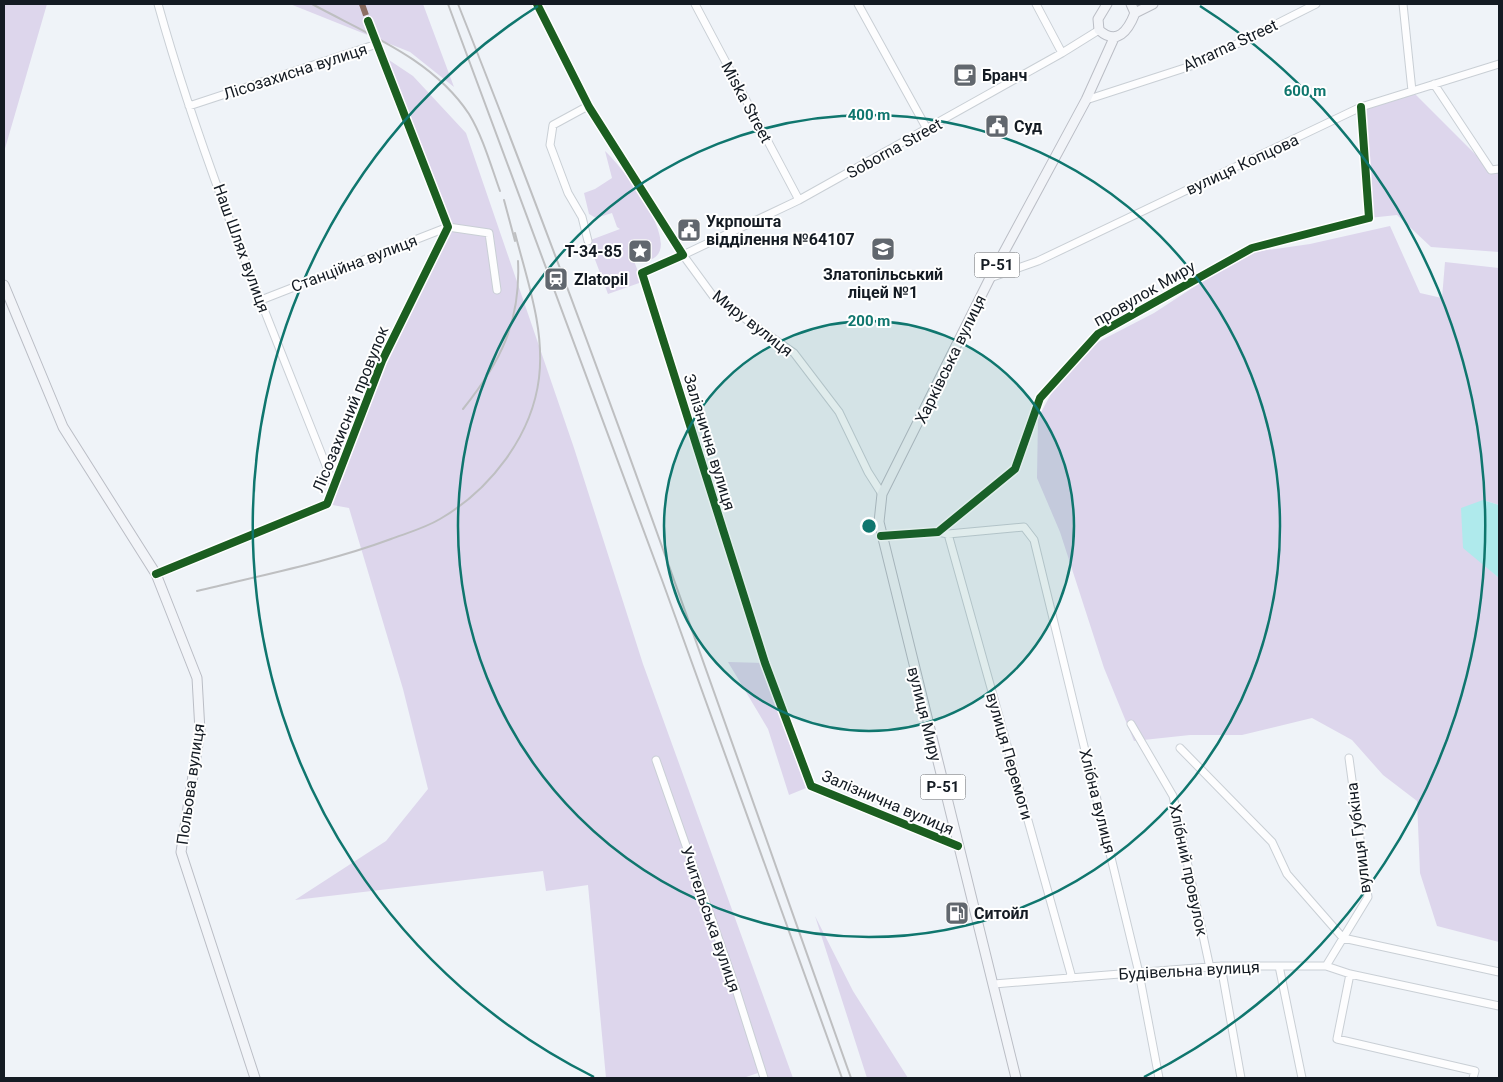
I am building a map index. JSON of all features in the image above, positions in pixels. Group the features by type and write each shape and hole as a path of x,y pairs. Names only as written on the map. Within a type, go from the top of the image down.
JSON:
{"main road":[{"path":"1107,4 1098,18 1099,30 1105,36 1114,38"},
{"path":"1131,4 1135,13 1153,4"},
{"name":"Р-51","path":"1114,38 1127,29 1135,13"},
{"name":"Харківська вулиця","path":"882,494 990,278 1086,100 1114,38"},
{"name":"Польова вулиця","path":"4,285 63,427 156,574 198,678 200,730 181,852 255,1078"},
{"name":"вулиця Миру","path":"882,494 879,522 881,536 1016,1078"}],"street":[{"name":"Наш Шлях вулиця","path":"158,4 189,106 261,300 335,488"},
{"path":"537,4 588,106 683,254"},
{"name":"Miska Street","path":"695,4 799,200"},
{"path":"858,4 927,129"},
{"path":"1036,4 1062,53"},
{"name":"Ahrarna Street","path":"1086,100 1198,64 1316,4"},
{"path":"1404,4 1412,91"},
{"name":"Лісозахисна вулиця","path":"189,106 377,44 368,21"},
{"name":"Soborna Street","path":"683,254 799,200 1062,53 1099,30"},
{"path":"377,44 448,227 490,234 497,290"},
{"name":"вулиця Копцова","path":"990,278 1038,260 1361,106 1499,64"},
{"path":"1434,84 1491,170 1499,169"},
{"path":"588,106 553,125 550,145 568,193 582,217 588,241"},
{"name":"провулок Миру","path":"938,532 1015,469 1040,398 1098,334 1252,248 1369,218 1361,106"},
{"name":"Станційна вулиця","path":"261,300 448,227"},
{"name":"Лісозахисний провулок","path":"156,574 327,504 335,488 382,361 448,227"},
{"name":"Миру вулиця","path":"683,254 714,296 794,352 839,412 868,472 882,494"},
{"name":"Залізнична вулиця","path":"683,254 642,273 765,662 811,786 958,846"},
{"name":"Хлібна вулиця","path":"948,534 1024,527 1034,540 1140,973 1159,1078"},
{"path":"881,536 938,532 948,534"},
{"name":"вулиця Перемоги","path":"948,534 1072,978"},
{"name":"Хлібний провулок","path":"1131,724 1173,796 1210,968"},
{"path":"1180,748 1272,842 1287,874 1343,938 1499,972"},
{"name":"вулиця Губкіна","path":"1326,966 1368,897 1349,758"},
{"name":"Учительська вулиця","path":"656,760 733,980 764,1078"},
{"path":"1221,966 1241,1078"},
{"name":"Будівельна вулиця","path":"994,984 1221,966 1326,966 1350,974 1499,1006"},
{"path":"1279,966 1302,1078"},
{"path":"1350,974 1337,1039 1475,1071 1473,1078"}],"shaded area":[{"path":"4,4 47,4 4,152"},
{"path":"290,4 423,4 454,87 410,52"},
{"path":"383,56 413,76 466,133 574,448 643,664 793,1078 764,1078 761,1072 743,1078 606,1078 588,885 546,891 543,871 295,900 386,841 428,789 403,689 349,508 327,504 382,361 448,227"},
{"path":"1412,91 1491,170 1499,169 1499,252 1431,247 1397,215 1369,218 1361,107"},
{"path":"605,151 627,176 652,215 659,233 660,249 653,259 634,261 642,282 608,294 588,241 620,229 617,227 612,213 596,218 589,214 584,193 595,189 612,178"},
{"path":"1390,226 1420,293 1442,298 1445,262 1499,268 1499,505 1483,500 1491,571 1499,578 1499,942 1437,926 1420,873 1417,801 1383,775 1352,740 1312,718 1242,735 1190,735 1134,741 1104,668 1060,532 1037,478 1038,418 1064,370 1096,343 1154,313 1246,253 1310,244"},
{"path":"728,662 765,663 811,786 789,795 768,729"},
{"path":"815,916 853,991 908,1078 867,1078"}],"water":[{"path":"1483,500 1499,505 1499,578 1463,548 1461,508"}],"railway":[{"path":"312,4 398,50 437,78 469,114 478,132 500,191"},
{"path":"448,4 662,580 842,1078"},
{"path":"458,4 611,405 851,1078"},
{"path":"504,200 515,241"},
{"path":"197,591 320,561 416,530 434,522 458,507 476,493 491,477 506,459 528,420 535,400 539,378 540,360 537,323 515,233"},
{"path":"463,409 488,375 506,341 516,303 518,261"}],"marked path":[{"path":"362,4 368,21"}],"cycle path":[{"path":"537,4 589,107 683,255 642,273 765,663 811,786 958,846"},
{"path":"156,574 327,504 382,361 448,227 368,21"},
{"path":"881,536 938,532 1015,469 1040,398 1098,334 1252,248 1369,218 1361,107"}],"place":[{"name":"Бранч","path":"965,75"},
{"name":"Суд","path":"997,126"},
{"name":"Укрпошта відділення №64107","path":"689,230"},
{"name":"Златопільський ліцей №1","path":"883,249"},
{"name":"Т-34-85","path":"640,251"},
{"name":"Zlatopil","path":"556,279"},
{"name":"Ситойл","path":"957,913"}]}
